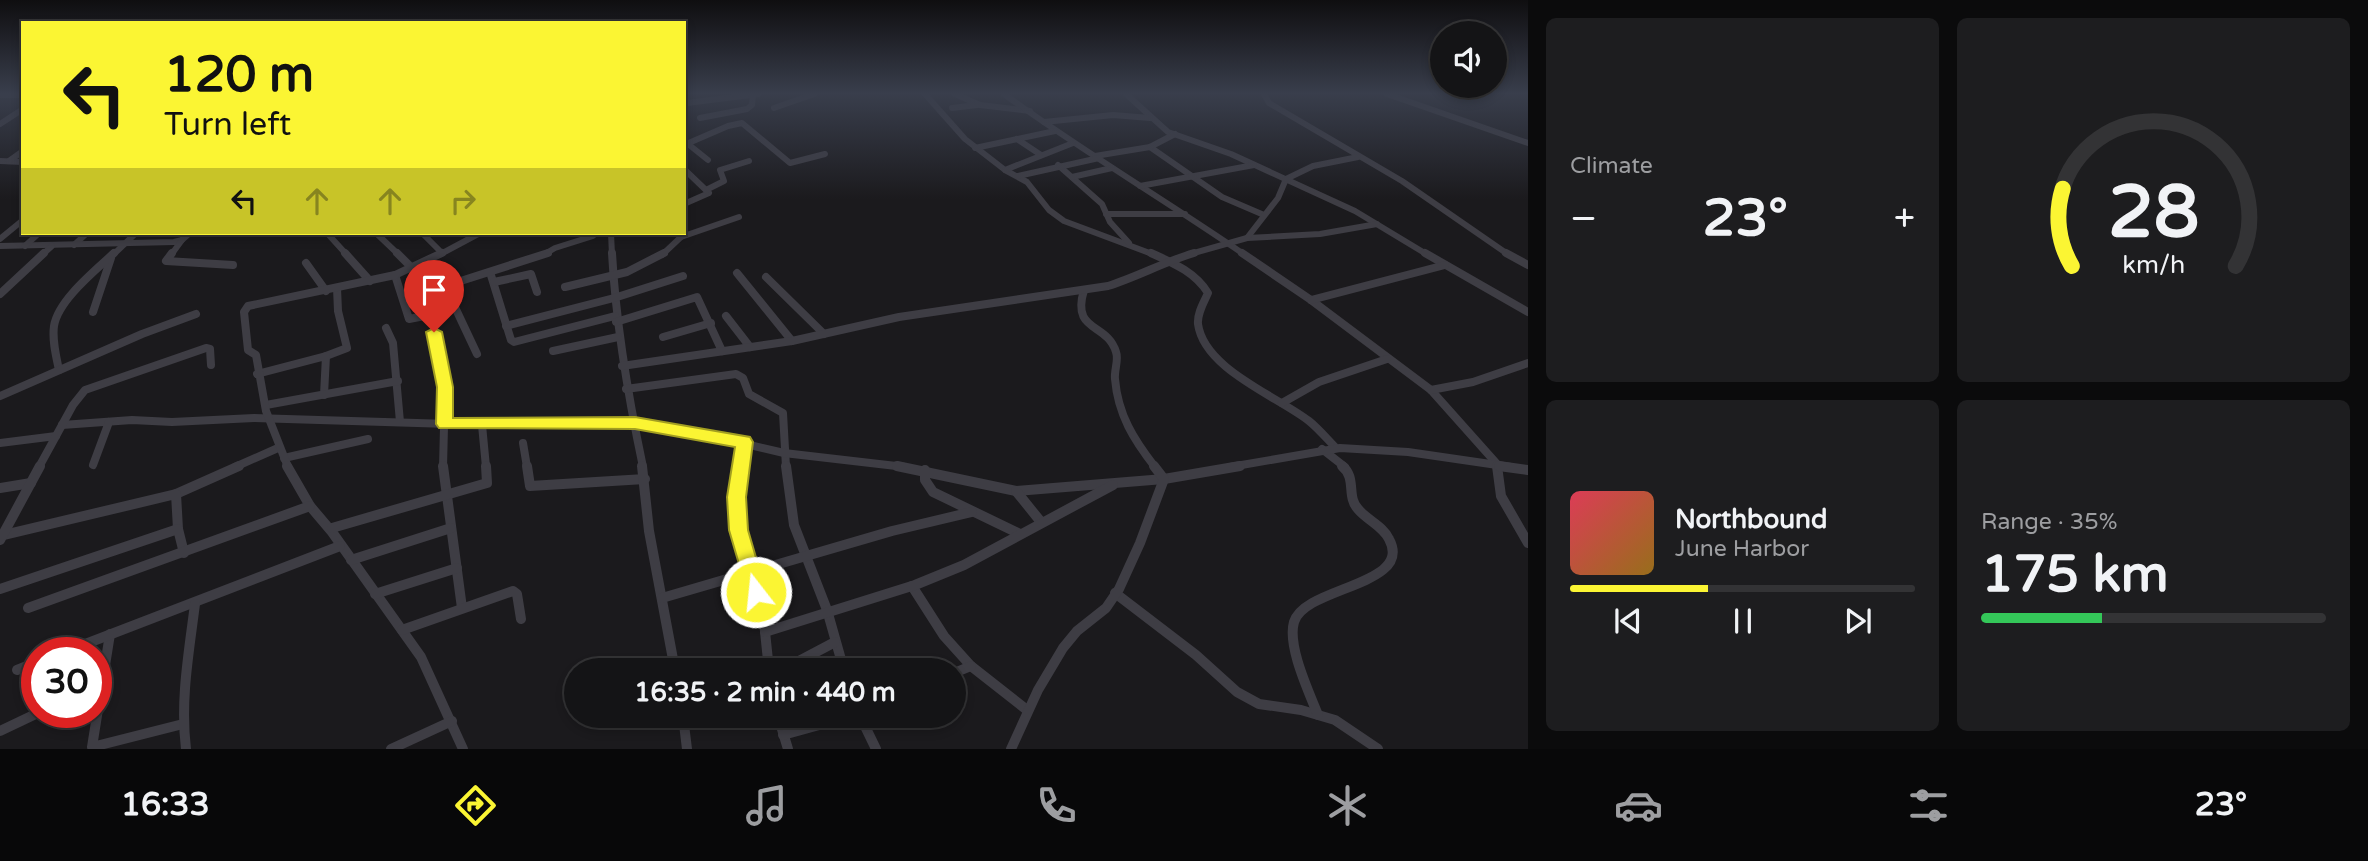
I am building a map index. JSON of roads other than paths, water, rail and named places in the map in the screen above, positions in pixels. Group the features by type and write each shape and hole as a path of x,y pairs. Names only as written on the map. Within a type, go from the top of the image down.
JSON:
{"street":[{"path":"686,144 723,129"},
{"path":"750,129 790,163 825,154"},
{"path":"956,129 975,148 1027,182 1049,210 1064,221 1170,260 1206,288 1208,293 1199,312 1198,324 1204,345 1233,370 1310,422 1336,448"},
{"path":"1052,129 1229,243 1311,300 1431,390 1497,464"},
{"path":"1167,129 1216,147 1377,223 1528,312"},
{"path":"1312,129 1402,181 1496,248 1528,265"},
{"path":"1488,129 1528,143"},
{"path":"975,148 1055,131"},
{"path":"1018,176 1058,165 1150,147 1175,134"},
{"path":"1017,139 1041,155"},
{"path":"1005,170 1073,143"},
{"path":"686,144 708,160"},
{"path":"1150,147 1222,197 1264,215"},
{"path":"9,162 21,153"},
{"path":"1247,238 1278,198 1286,179 1313,166 1358,157"},
{"path":"0,161 21,162"},
{"path":"706,190 724,181 720,170 749,161"},
{"path":"1058,165 1102,204 1106,214 1130,246"},
{"path":"1140,186 1255,165"},
{"path":"1072,177 1112,168"},
{"path":"686,171 709,193 686,203"},
{"path":"686,180 694,178"},
{"path":"1106,214 1185,214"},
{"path":"686,233 739,217"},
{"path":"0,239 21,222"},
{"path":"622,366 792,341 899,317 1084,290 1139,276 1170,260 1247,238 1321,234 1377,223"},
{"path":"25,246 38,235"},
{"path":"74,245 85,235"},
{"path":"59,370 55,348 55,320 64,304 134,235"},
{"path":"188,235 166,261 233,265"},
{"path":"329,235 370,281"},
{"path":"378,235 411,267"},
{"path":"426,235 442,253"},
{"path":"463,749 421,657 341,547 332,528 319,519 310,506 278,448 257,374 256,355 248,350 245,309 395,275 476,235"},
{"path":"445,286 588,235"},
{"path":"565,287 613,276 663,255 681,235"},
{"path":"611,237 615,319 645,479 649,531 673,658"},
{"path":"0,246 124,245 182,240"},
{"path":"0,293 53,245"},
{"path":"93,312 99,289 109,274 111,258"},
{"path":"428,261 445,286 477,354"},
{"path":"306,263 326,291"},
{"path":"1311,300 1445,265"},
{"path":"490,272 506,326 514,342 697,297 722,351"},
{"path":"737,273 792,341"},
{"path":"494,282 531,274 537,292"},
{"path":"395,275 409,319 430,314 432,317 445,387 445,493 463,608"},
{"path":"506,326 614,298 683,276"},
{"path":"766,277 824,334"},
{"path":"257,374 347,348 338,310 337,288"},
{"path":"1084,290 1079,302 1084,321 1106,338 1117,355 1115,374 1124,421 1164,479"},
{"path":"0,396 142,334 196,314"},
{"path":"726,316 750,347"},
{"path":"663,337 711,323"},
{"path":"386,328 393,343 400,422"},
{"path":"553,351 618,337"},
{"path":"1,537 73,405 85,390 206,348 210,349 211,365"},
{"path":"324,395 326,356"},
{"path":"1282,403 1319,382 1387,359"},
{"path":"1431,390 1473,382 1528,363"},
{"path":"626,389 740,374 749,394 783,413 784,453 794,525 827,610 840,658"},
{"path":"266,405 398,381"},
{"path":"62,425 269,419 482,425 552,421 635,423 744,442 784,453 925,470 1016,491 1164,479 1336,448 1408,452 1528,470"},
{"path":"93,465 108,422"},
{"path":"332,528 445,493 487,483 482,425"},
{"path":"0,443 56,436"},
{"path":"284,458 368,439"},
{"path":"744,442 736,497 739,530 765,632 768,658"},
{"path":"523,443 530,486 645,479"},
{"path":"1,537 176,494 278,448"},
{"path":"1318,715 1294,641 1294,621 1305,604 1376,576 1390,560 1392,550 1391,541 1384,532 1355,506 1351,495 1352,476 1349,471 1322,449"},
{"path":"1497,464 1494,480 1499,493 1528,543"},
{"path":"925,470 925,480 933,492 1020,534"},
{"path":"1011,749 1027,710 1050,666 1075,633 1108,606 1137,551 1164,479"},
{"path":"0,488 31,483"},
{"path":"765,632 827,610 912,586 964,565 1113,485"},
{"path":"1016,491 1041,522"},
{"path":"176,494 178,529 184,553"},
{"path":"28,608 310,506"},
{"path":"662,598 892,531 972,512"},
{"path":"351,560 451,528"},
{"path":"0,589 178,529"},
{"path":"102,637 195,604 272,570 341,547"},
{"path":"375,594 457,568"},
{"path":"912,586 943,636 971,666 1027,710"},
{"path":"402,630 513,591 517,594 521,619"},
{"path":"1115,593 1196,654 1237,692 1259,704 1335,720 1378,749"},
{"path":"186,749 183,723 195,604"},
{"path":"805,658 835,642"},
{"path":"966,668 971,666"},
{"path":"17,670 21,668"},
{"path":"0,731 21,721"},
{"path":"391,749 452,721"},
{"path":"92,728 88,748 183,723"},
{"path":"684,728 687,749"},
{"path":"781,728 788,749"},
{"path":"783,735 808,728"},
{"path":"866,728 876,749"}]}
